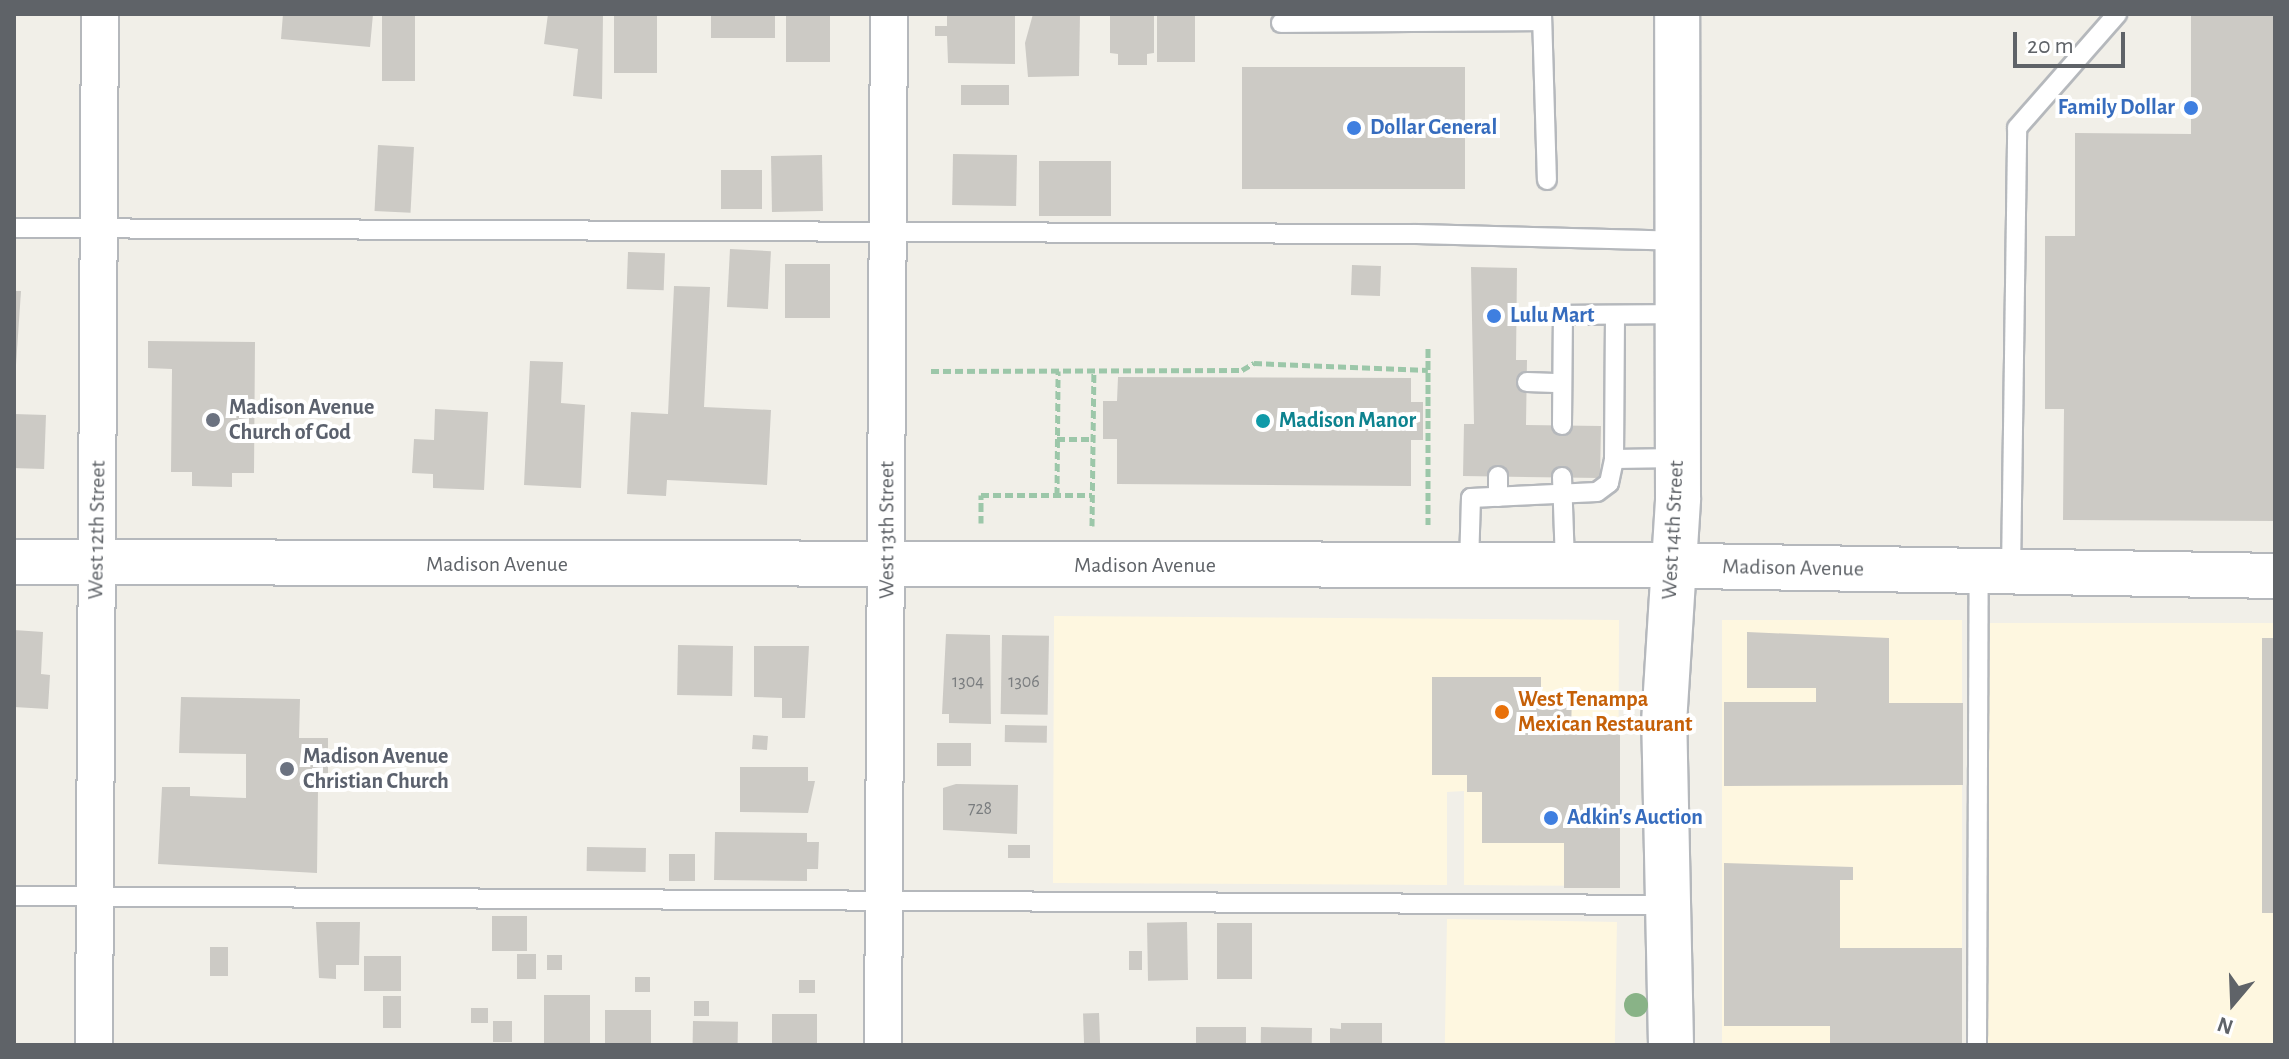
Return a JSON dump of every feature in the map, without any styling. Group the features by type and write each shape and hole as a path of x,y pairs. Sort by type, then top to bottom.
{"street":[{"name":"West 12th Street","path":"94,1045 100,14"},
{"name":"West 13th Street","path":"883,1045 889,14"},
{"name":"West 14th Street","path":"1671,1045 1672,905 1664,723 1678,458 1677,14"},
{"name":"Madison Avenue","path":"14,562 886,567 1565,565 2275,576"}],"lane":[{"path":"1977,1045 1995,571 2017,128 2117,14"},
{"path":"1281,23 1542,18 1547,180"},
{"path":"14,228 887,235 1416,234 1678,241"},
{"path":"1562,425 1563,315 1678,314"},
{"path":"1469,565 1471,498 1498,497 1562,486 1597,492 1609,483 1614,459 1615,316"},
{"path":"1527,382 1562,383"},
{"path":"1614,459 1678,458"},
{"path":"1498,476 1498,497"},
{"path":"1562,486 1565,565"},
{"path":"14,896 885,905 1442,900 1672,905"}],"path":[{"path":"1428,347 1428,526"},
{"path":"931,371 1242,370 1254,363 1428,370"},
{"path":"1057,495 1058,371"},
{"path":"1092,526 1094,371"},
{"path":"1057,439 1093,439"},
{"path":"981,523 981,495 1092,495"}],"shaded area":[{"path":"1054,616 1619,620 1618,886 1464,885 1464,791 1447,792 1447,885 1053,883"},
{"path":"1722,620 1962,620 1962,1045 1722,1045"},
{"path":"1988,623 2275,623 2275,1045 1988,1045"},
{"path":"1447,919 1617,922 1615,1045 1445,1045"}],"building":[{"path":"283,14 373,14 370,47 281,39"},
{"path":"382,14 415,14 415,81 382,81"},
{"path":"548,14 603,14 602,99 573,96 578,49 544,44"},
{"path":"614,14 657,14 657,73 614,73"},
{"path":"711,14 775,14 775,38 711,38"},
{"path":"786,14 830,14 830,62 786,62"},
{"path":"947,14 1015,14 1015,64 948,63 947,36 935,36 935,26 947,26"},
{"path":"1033,14 1080,14 1079,76 1028,77 1025,43"},
{"path":"1110,14 1154,14 1154,53 1147,54 1147,65 1118,65 1118,54 1110,53"},
{"path":"1157,14 1195,14 1195,62 1157,62"},
{"path":"2191,14 2275,14 2275,521 2063,520 2064,409 2045,409 2045,236 2075,236 2075,133 2191,134"},
{"name":"Dollar General","path":"1242,67 1465,67 1465,189 1242,189"},
{"path":"961,85 1009,85 1009,105 961,105"},
{"path":"378,145 414,147 410,213 375,211"},
{"path":"953,154 1017,155 1016,206 952,205"},
{"path":"822,155 823,211 772,212 771,156"},
{"path":"1039,161 1111,161 1111,216 1039,216"},
{"path":"721,170 762,170 762,209 721,209"},
{"path":"730,249 771,251 768,309 727,307"},
{"path":"628,252 665,253 664,290 627,289"},
{"path":"785,264 830,264 830,318 785,318"},
{"path":"1352,265 1381,266 1380,296 1351,295"},
{"path":"1471,267 1517,268 1516,360 1527,360 1526,425 1601,426 1600,478 1463,476 1464,424 1474,424"},
{"path":"674,286 710,287 704,407 771,410 767,485 667,480 666,496 627,494 631,412 668,414"},
{"path":"14,291 21,291 16,365 14,365"},
{"name":"Madison Avenue Church of God","path":"148,341 255,342 254,473 232,473 232,487 192,486 192,472 171,472 172,369 148,368"},
{"path":"530,361 563,362 561,403 585,405 581,488 524,485"},
{"name":"Madison Manor","path":"1118,377 1411,378 1411,402 1423,402 1423,440 1411,440 1411,486 1117,484 1117,439 1103,439 1103,401 1117,401"},
{"path":"435,409 488,412 484,490 433,488 433,474 412,473 414,439 434,440"},
{"path":"14,414 46,415 44,469 14,468"},
{"path":"14,630 43,632 41,674 50,675 48,709 14,707"},
{"path":"1747,632 1889,638 1889,703 1963,703 1963,785 1724,786 1724,702 1816,702 1816,688 1747,688"},
{"path":"946,634 990,635 991,724 949,723 949,714 942,714"},
{"path":"1002,635 1049,636 1048,715 1001,714"},
{"path":"2262,638 2275,638 2275,913 2262,913"},
{"path":"678,645 733,646 732,696 677,695"},
{"path":"754,646 809,646 805,718 782,718 782,698 754,697"},
{"path":"1432,677 1541,677 1541,699 1572,699 1571,727 1620,727 1620,888 1564,888 1564,843 1482,843 1482,792 1467,792 1467,775 1432,775"},
{"name":"Madison Avenue Christian Church","path":"181,697 300,699 299,738 328,738 328,786 299,785 318,790 317,873 158,864 162,787 190,787 190,796 246,798 246,754 179,753"},
{"path":"1005,725 1047,726 1047,743 1005,742"},
{"path":"753,735 768,736 767,750 752,749"},
{"path":"937,743 971,743 971,766 937,766"},
{"path":"740,767 808,767 808,781 815,781 808,813 740,812"},
{"path":"956,784 1018,785 1017,834 943,830 943,788"},
{"path":"715,832 807,833 807,842 819,842 818,869 807,869 807,881 714,880"},
{"path":"1008,845 1030,845 1030,858 1008,858"},
{"path":"587,847 646,848 646,872 587,871"},
{"path":"669,854 695,854 695,881 669,881"},
{"path":"1724,863 1853,867 1853,880 1840,880 1840,948 1962,948 1962,1045 1830,1045 1830,1026 1724,1026"},
{"path":"492,916 527,916 527,951 492,951"},
{"path":"316,922 360,922 359,965 336,965 336,979 319,978"},
{"path":"1187,922 1188,980 1148,981 1147,923"},
{"path":"1217,923 1252,923 1252,979 1217,979"},
{"path":"210,947 228,947 228,976 210,976"},
{"path":"1129,951 1142,951 1142,970 1129,970"},
{"path":"517,954 536,954 536,979 517,979"},
{"path":"547,955 562,955 562,970 547,970"},
{"path":"364,956 401,956 401,991 364,991"},
{"path":"635,977 650,977 650,992 635,992"},
{"path":"799,980 815,980 815,993 799,993"},
{"path":"544,995 590,995 590,1045 544,1045"},
{"path":"383,996 401,996 401,1028 383,1028"},
{"path":"694,1001 709,1001 709,1016 694,1016"},
{"path":"471,1008 488,1008 488,1023 471,1023"},
{"path":"605,1010 651,1010 651,1045 605,1045"},
{"path":"1099,1013 1100,1043 1084,1044 1083,1014"},
{"path":"772,1014 817,1014 817,1045 772,1045"},
{"path":"493,1021 512,1021 512,1042 493,1042"},
{"path":"693,1021 738,1022 738,1045 693,1045"},
{"path":"1341,1023 1382,1023 1382,1045 1330,1045 1330,1028 1341,1029"},
{"path":"1196,1027 1246,1027 1246,1045 1196,1045"},
{"path":"1261,1027 1312,1028 1312,1045 1261,1045"}],"place":[{"name":"Family Dollar","path":"2191,108"},
{"name":"Dollar General","path":"1354,128"},
{"name":"Lulu Mart","path":"1494,316"},
{"name":"Madison Avenue Church of God","path":"213,420"},
{"name":"Madison Manor","path":"1263,421"},
{"name":"West Tenampa Mexican Restaurant","path":"1502,712"},
{"name":"Madison Avenue Christian Church","path":"287,769"},
{"name":"Adkin's Auction","path":"1551,818"}]}
